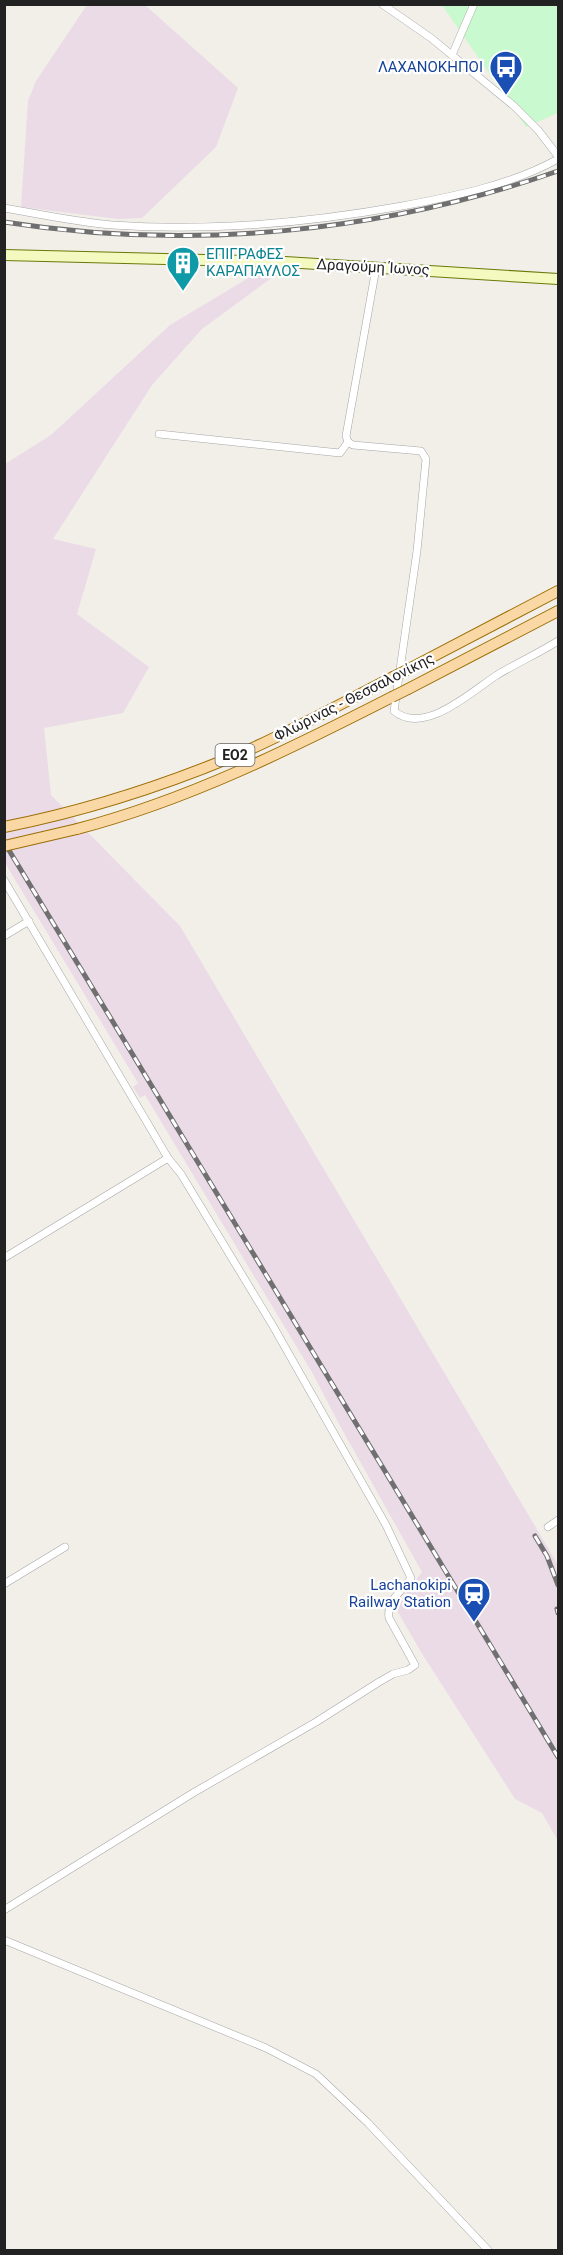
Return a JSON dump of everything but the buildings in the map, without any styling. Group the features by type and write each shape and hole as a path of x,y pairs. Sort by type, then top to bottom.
{"main road":[{"name":"Δραγούμη Ίωνος","path":"4,255 285,262 558,279"},
{"name":"Φλώρινας - Θεσσαλονίκης","path":"4,827 69,813 137,793 240,753 295,728 558,591"},
{"name":"Φλώρινας - Θεσσαλονίκης","path":"4,846 77,829 143,810 210,785 303,743 558,610"}],"street":[{"path":"4,208 67,219 134,226 193,227 302,221 430,201 516,177 543,167 558,158 538,130 514,106 452,55 382,4"},
{"path":"452,55 474,4"},
{"path":"376,268 346,436 348,442 353,445 421,452 426,459 417,551 394,711 401,717 411,720 448,709 497,675 558,640"},
{"path":"159,434 336,454 344,450 348,442"},
{"path":"4,880 168,1158 181,1174 273,1326 396,1546 411,1578 391,1602 388,1611 389,1618 416,1665 379,1682 4,1910"},
{"path":"4,936 29,921"},
{"path":"4,1258 168,1158"},
{"path":"548,1527 558,1520"},
{"path":"4,1584 65,1547"},
{"path":"4,1940 266,2048 316,2074 368,2123 488,2250"}],"shaded area":[{"path":"87,5 145,5 238,88 216,147 142,218 118,219 21,207 28,101 36,81"},
{"path":"265,268 285,268 202,329 152,385 53,539 96,549 77,614 149,667 123,713 44,728 51,795 180,926 558,1565 558,1841 542,1813 515,1799 421,1652 395,1607 422,1572 313,1374 145,1095 140,1098 133,1087 138,1083 5,863 5,464 51,435 170,325"}],"green space":[{"path":"442,5 558,5 558,113 526,127"}],"railway":[{"path":"4,222 74,231 144,235 214,235 284,231 354,222 423,209 491,192 558,171"},
{"path":"4,842 558,1757"},
{"path":"535,1536 547,1556 558,1585"},
{"path":"557,1609 558,1613"}],"place":[{"name":"ΛΑΧΑΝΟΚΗΠΟΙ","path":"506,96"},
{"name":"ΕΠΙΓΡΑΦΕΣ ΚΑΡΑΠΑΥΛΟΣ","path":"183,292"},
{"name":"Lachanokipi Railway Station","path":"474,1623"}]}
